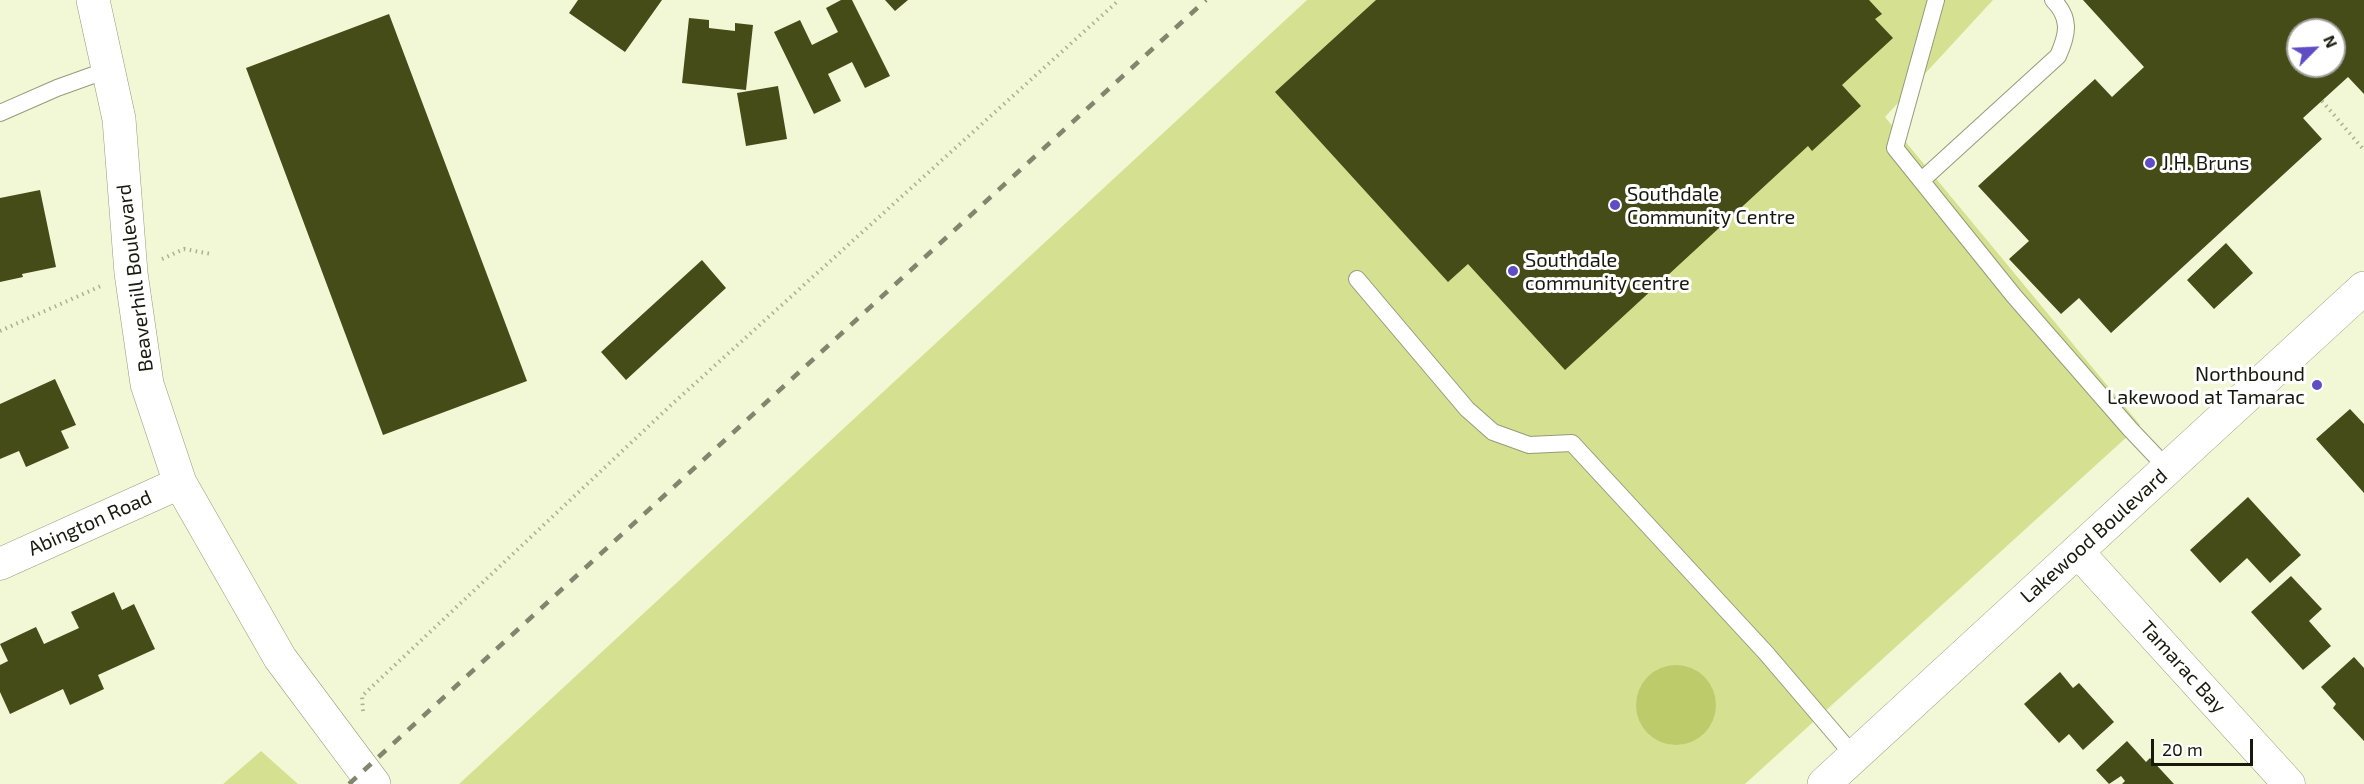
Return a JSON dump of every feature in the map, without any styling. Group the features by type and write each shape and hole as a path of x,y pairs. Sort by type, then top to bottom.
{"street":[{"name":"Beaverhill Boulevard","path":"93,0 110,69 119,119 131,273 147,384 180,483 280,658 374,784"},
{"name":"Lakewood Boulevard","path":"1824,784 2364,288"},
{"name":"Abington Road","path":"0,564 180,483"},
{"name":"Tamarac Bay","path":"2077,551 2289,784"}],"lane":[{"path":"1936,0 1895,148 2014,296 2168,469"},
{"path":"1922,180 2058,56 2067,36 2063,10 2053,0"},
{"path":"0,113 57,88 110,69"},
{"path":"1357,279 1467,409 1493,432 1529,445 1572,443 1766,653 1854,756"}],"path":[{"path":"354,756 365,743 362,696 669,407 1119,0"},
{"path":"2322,101 2364,150"},
{"path":"0,331 184,249 211,254"}],"shaded area":[{"name":"Southdale community centre","path":"1307,0 1993,0 1885,117 2140,425 1745,784 459,784"},
{"path":"1676,665 1691,668 1704,677 1713,690 1716,705 1713,720 1704,733 1691,742 1676,745 1661,742 1648,733 1639,720 1636,705 1639,690 1648,677 1661,668"},
{"path":"261,751 298,784 223,784"}],"building":[{"path":"578,0 662,0 625,52 569,13"},
{"path":"841,0 852,0 890,76 865,88 852,62 828,74 841,101 814,114 774,32 800,20 812,45 838,32 826,8"},
{"path":"885,0 908,0 895,11"},
{"path":"1376,0 1869,0 1882,14 1875,19 1893,38 1842,85 1861,106 1812,151 1808,146 1565,370 1468,264 1448,282 1275,92"},
{"name":"J.H. Bruns","path":"2083,0 2364,0 2364,94 2348,77 2303,118 2322,139 2111,333 2079,298 2061,314 2009,259 2029,241 1978,186 2095,79 2112,97 2144,67"},
{"path":"389,14 527,381 383,435 246,68"},
{"path":"689,18 709,20 709,28 735,31 735,23 753,25 746,90 682,83"},
{"path":"778,86 787,139 746,146 737,93"},
{"path":"40,190 56,267 22,274 23,277 0,282 0,198"},
{"path":"2226,243 2253,273 2214,309 2187,280"},
{"path":"702,260 726,288 626,380 601,352"},
{"path":"55,379 76,425 61,431 69,448 26,467 19,451 0,459 0,404"},
{"path":"2350,409 2364,424 2364,493 2316,439"},
{"path":"2248,497 2301,555 2270,583 2247,558 2220,583 2190,550"},
{"path":"2291,576 2322,609 2309,621 2331,646 2303,670 2251,612"},
{"path":"114,592 122,610 134,604 155,649 98,675 104,689 70,705 63,689 10,714 0,692 0,665 8,661 0,644 36,627 44,644 79,628 71,612"},
{"path":"2354,657 2364,668 2364,741 2333,708 2336,704 2321,687"},
{"path":"2060,672 2073,688 2079,683 2114,722 2083,750 2069,734 2059,743 2024,704"},
{"path":"2127,741 2146,762 2150,758 2174,784 2122,784 2125,781 2121,776 2109,784 2096,770"}],"railway":[{"path":"349,784 1206,0"}],"place":[{"name":"J.H. Bruns","path":"2150,163"},
{"name":"Southdale Community Centre","path":"1615,205"},
{"name":"Southdale community centre","path":"1513,271"},
{"name":"Northbound Lakewood at Tamarac","path":"2317,385"}]}
